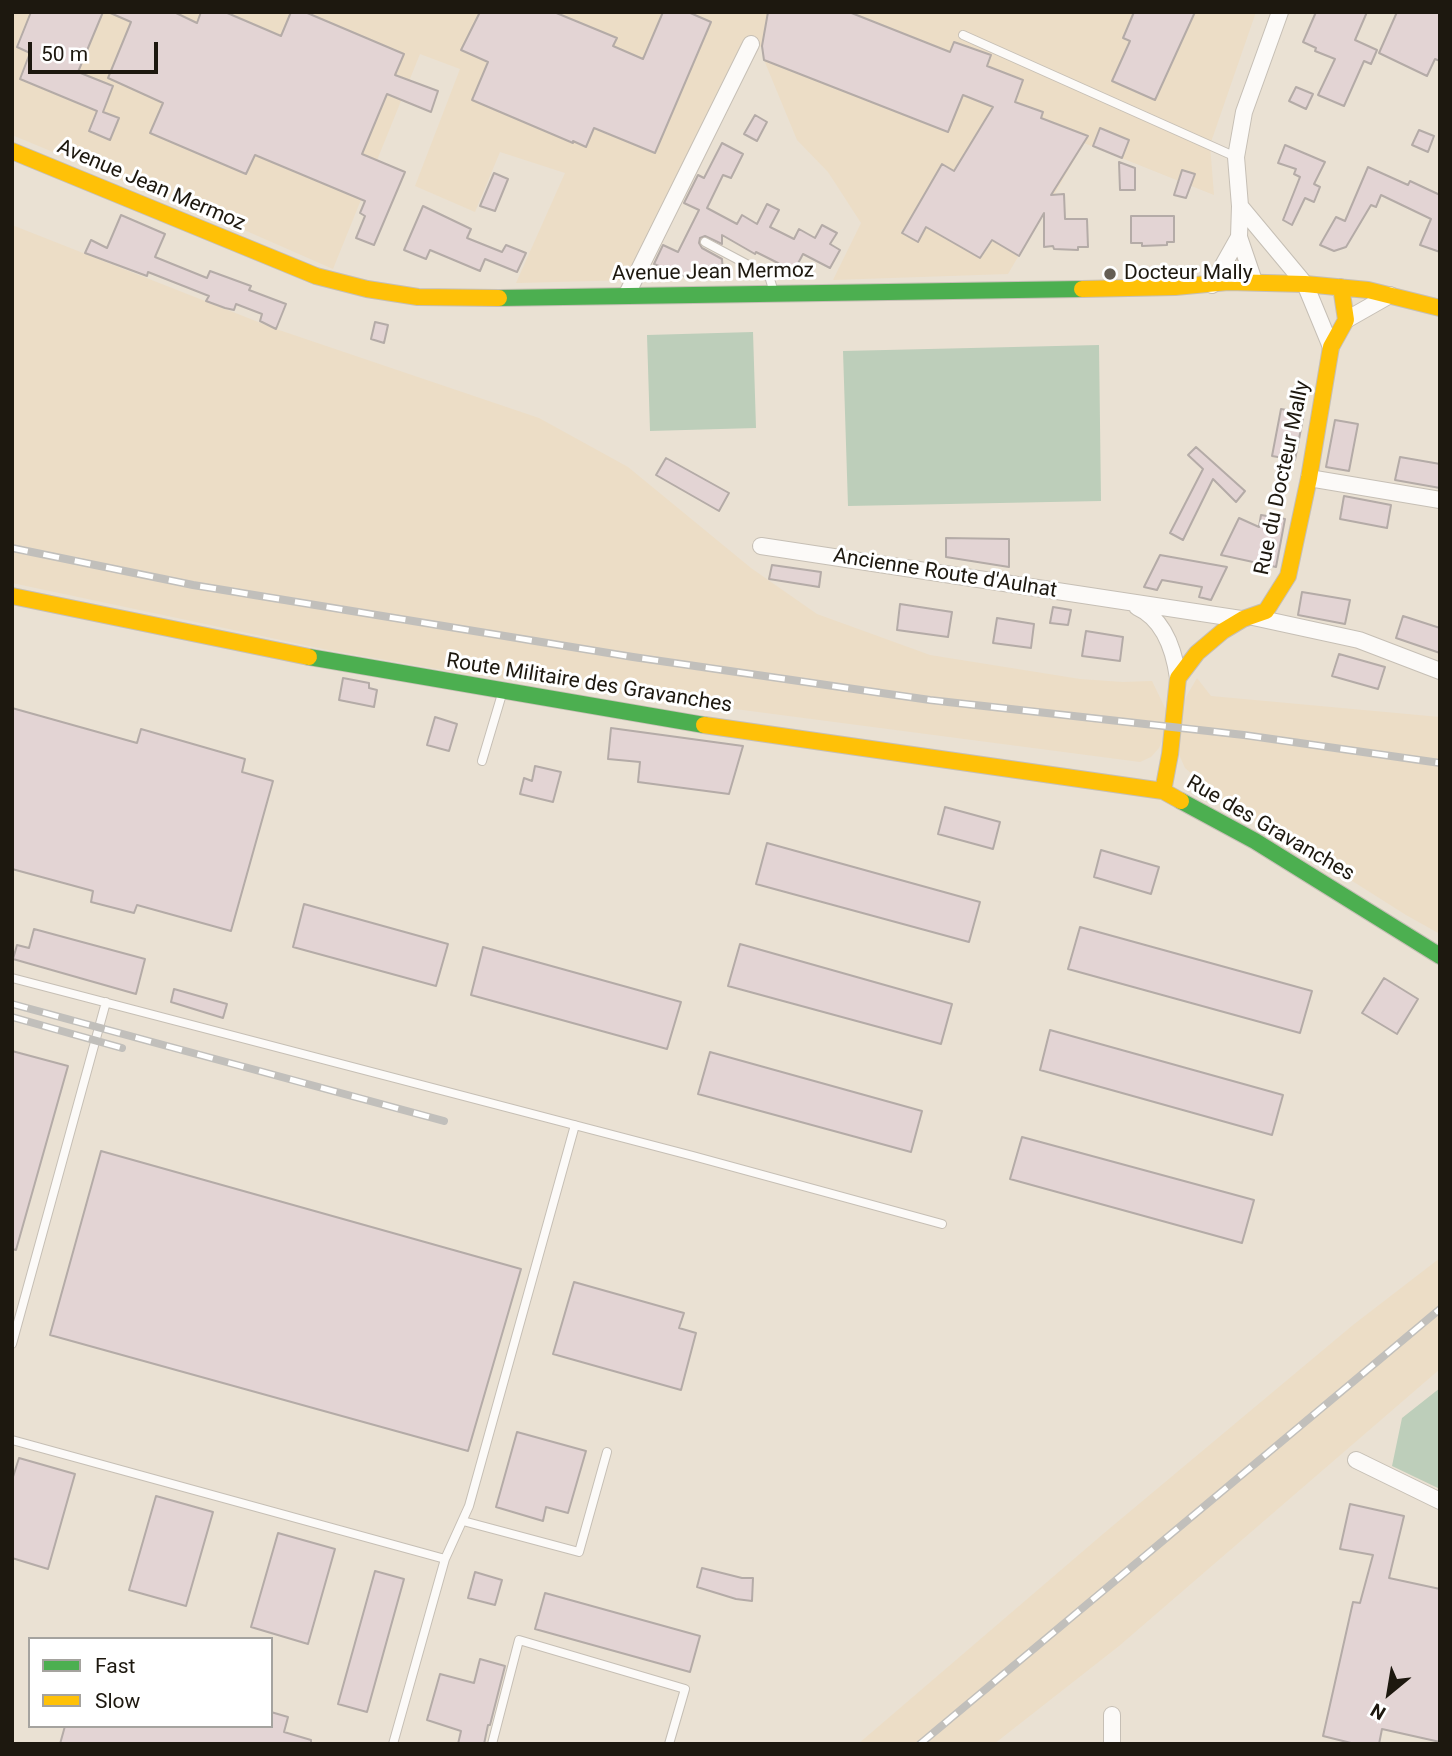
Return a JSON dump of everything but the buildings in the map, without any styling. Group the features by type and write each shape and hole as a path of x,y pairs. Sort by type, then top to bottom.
{"street":[{"path":"1254,281 1239,237 1240,206 1236,156 1244,112 1280,12"},
{"path":"626,296 751,44"},
{"name":"Avenue Jean Mermoz","path":"12,151 299,271 393,296 436,299 1175,287 1254,281 1341,286 1440,308"},
{"path":"1240,206 1305,284 1331,347"},
{"path":"1212,285 1239,237"},
{"path":"1341,286 1346,320 1390,295"},
{"name":"Rue du Docteur Mally","path":"1177,685 1190,659 1247,618 1266,611 1288,576 1309,478 1331,347 1346,320"},
{"path":"1309,478 1440,500"},
{"name":"Ancienne Route d'Aulnat","path":"761,546 1128,603 1247,618 1359,640 1440,671"},
{"name":"Route Militaire des Gravanches","path":"12,596 144,626 502,694 1163,791"},
{"name":"Ancienne Route d'Aulnat","path":"1128,603 1146,611 1158,622 1172,652 1177,685"},
{"name":"Rue des Gravanches","path":"1177,685 1169,763 1163,791 1255,841 1440,956"},
{"path":"1356,1460 1440,1501"},
{"path":"1112,1715 1112,1744"}],"lane":[{"path":"963,35 1236,156"},
{"path":"705,242 769,276 774,292"},
{"path":"482,761 502,694"},
{"path":"12,978 942,1224"},
{"path":"12,1344 106,1002"},
{"path":"393,1744 445,1559 463,1521 575,1125"},
{"path":"12,1440 445,1559"},
{"path":"463,1521 579,1552 607,1452"},
{"path":"492,1744 519,1640 685,1689 669,1744"}],"shaded area":[{"path":"15,12 1256,12 1210,145 1214,195 1084,143 1008,274 833,280 861,223 828,172 797,140 764,60 762,47 751,44 634,280 516,283 565,173 500,152 475,212 415,186 460,69 420,54 333,269 144,186 128,183 12,135 12,20"},
{"path":"12,225 276,329 539,418 628,467 751,568 817,614 930,655 1080,679 1152,681 1167,712 1165,734 1159,748 1151,757 1140,762 460,673 328,650 12,583"},
{"path":"1197,678 1211,696 1440,717 1440,934 1218,796 1185,768 1177,750 1183,702"},
{"path":"1440,1258 1440,1369 1119,1646 994,1744 858,1744 1353,1325"}],"green space":[{"path":"753,332 756,428 650,431 647,335"},
{"path":"1099,345 1101,501 848,506 843,351"},
{"path":"1440,1388 1440,1489 1392,1466 1402,1418"}],"railway":[{"path":"12,548 193,585 633,657 930,700 1244,735 1440,763"},
{"path":"12,1004 444,1121"},
{"path":"12,1017 122,1048"},
{"path":"920,1744 1440,1309"}],"traffic: fast":[{"path":"499,298 1082,289"},
{"path":"309,657 704,725"},
{"path":"1181,801 1255,841 1440,956"}],"traffic: slow":[{"path":"12,151 316,276 367,289 418,297 499,298"},
{"path":"1082,289 1175,287 1228,282 1305,284 1368,290 1440,308"},
{"path":"1181,801 1163,791 1178,678 1197,653 1223,631 1243,619 1266,611 1288,576 1309,478 1331,347 1346,320 1341,287"},
{"path":"12,596 309,657"},
{"path":"704,725 1163,791"}],"place":[{"name":"Docteur Mally","path":"1110,274"}]}
